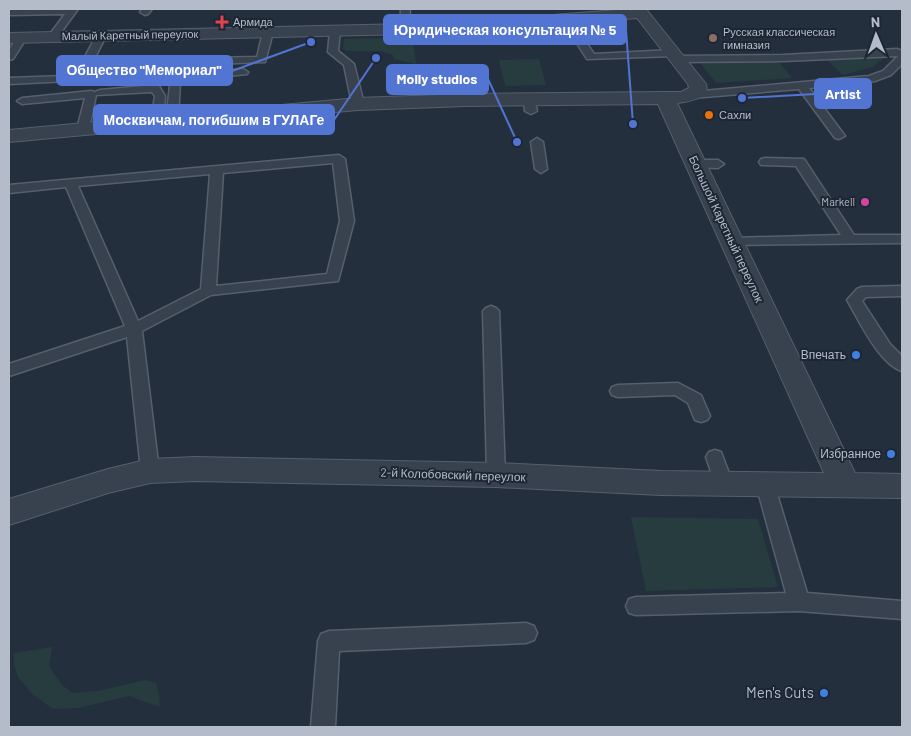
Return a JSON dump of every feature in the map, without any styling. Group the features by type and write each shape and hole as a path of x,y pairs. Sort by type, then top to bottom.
{"street":[{"name":"Малый Каретный переулок","path":"15,38 101,36 135,32 473,28 567,20 640,11"},
{"path":"9,136 358,104 530,106 684,97 698,91 699,88 676,56 640,11"},
{"name":"Большой Каретный переулок","path":"665,98 707,164 732,242 845,484"},
{"name":"2-й Колобовский переулок","path":"9,512 108,481 150,471 195,469 496,475 661,483 719,470 765,484 902,486"}],"lane":[{"path":"405,9 406,29"},
{"path":"9,12 72,10"},
{"path":"53,37 72,10"},
{"path":"567,20 591,57 791,58 896,52 902,54"},
{"path":"212,61 261,60 279,30"},
{"path":"335,31 332,52 349,64 358,104"},
{"path":"101,36 82,72 172,70"},
{"path":"9,57 15,38"},
{"path":"692,95 881,77 888,74 902,58"},
{"path":"165,121 175,78 243,72"},
{"path":"9,81 65,79"},
{"path":"802,85 839,136"},
{"path":"100,93 155,88 160,96 165,121"},
{"path":"22,101 91,94 82,129"},
{"path":"537,142 542,169"},
{"path":"9,189 339,159 347,221 333,278 208,291 134,329 9,370"},
{"path":"765,162 800,162 850,239"},
{"path":"208,291 216,170"},
{"path":"70,183 134,329 150,471"},
{"path":"732,242 902,239"},
{"path":"901,363 884,348 854,300 862,292 902,291"},
{"path":"491,311 496,475"},
{"path":"618,391 678,389 695,399 701,416"},
{"path":"765,484 799,602"},
{"path":"636,606 799,602 902,610"},
{"path":"324,727 329,641 526,632"}],"green space":[{"path":"413,38 416,64 394,59 393,55 382,51 347,51 343,49 344,39"},
{"path":"887,55 873,67 843,75 826,59"},
{"path":"539,59 546,85 505,86 499,60"},
{"path":"699,61 779,62 792,78 716,83"},
{"path":"631,517 758,519 778,587 646,591"},
{"path":"52,647 49,666 62,685 73,693 98,691 145,680 156,683 160,707 129,696 78,708 53,709 32,694 18,677 14,665 14,653"}],"place":[{"name":"Армида","path":"222,22"},
{"name":"Русская классическая гимназия","path":"713,38"},
{"name":"Общество \"Мемориал\"","path":"311,42"},
{"name":"Москвичам, погибшим в ГУЛАГе","path":"376,58"},
{"name":"Artist","path":"742,98"},
{"name":"Сахли","path":"709,115"},
{"name":"Юридическая консультация № 5","path":"633,124"},
{"name":"Molly studios","path":"517,142"},
{"name":"Markell","path":"865,202"},
{"name":"Впечать","path":"856,355"},
{"name":"Избранное","path":"891,454"},
{"name":"Men's Cuts","path":"824,693"}]}
